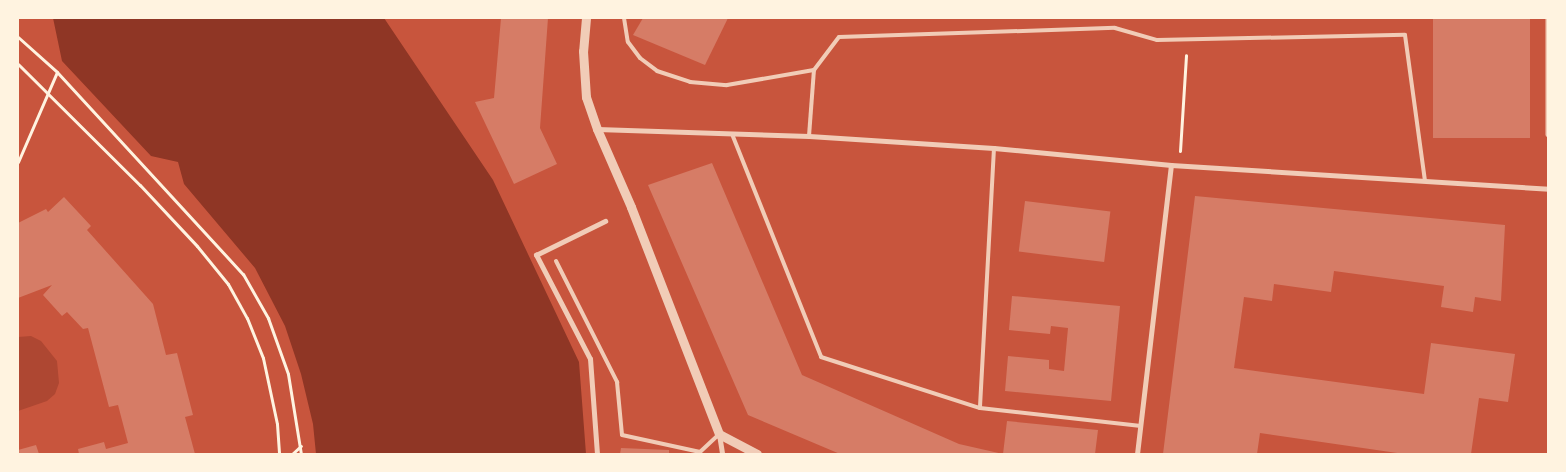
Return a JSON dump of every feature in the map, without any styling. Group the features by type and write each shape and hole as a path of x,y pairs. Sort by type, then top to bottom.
{"street":[{"path":"586,18 583,51 586,97 597,129 631,207 719,434 722,454"},
{"path":"1548,18 1548,134"},
{"path":"597,129 810,136 994,148 1171,165 1548,189"},
{"path":"1137,454 1171,165"},
{"path":"597,454 590,359 536,255 604,221"},
{"path":"719,434 757,454"}],"lane":[{"path":"624,18 628,42 640,58 657,71 690,82 727,85 814,70"},
{"path":"810,136 814,70 839,37 1115,28 1157,40 1405,35 1425,181"},
{"path":"732,134 821,357 980,408 1141,426"},
{"path":"980,408 994,148"},
{"path":"556,261 617,382 622,434 699,453 719,434"}],"path":[{"path":"18,37 57,72 243,274 268,318 288,374 301,454"},
{"path":"1179,165 1187,39"},
{"path":"18,64 49,92 197,246 228,284 247,318 263,358 277,424 279,454"},
{"path":"18,162 57,72"},
{"path":"292,454 301,446"}],"shaded area":[{"path":"53,18 384,18 493,180 579,362 586,454 316,454 313,424 301,374 285,326 255,268 184,184 178,162 151,156 62,61"},
{"path":"31,336 41,341 57,361 59,383 55,394 47,401 18,411 18,337"}],"building":[{"path":"501,18 548,18 540,128 557,164 514,184 475,102 494,98"},
{"path":"643,18 728,18 705,65 633,35"},
{"path":"1433,18 1530,18 1530,138 1433,138"},
{"path":"712,163 802,375 959,444 1003,454 840,454 748,415 648,185"},
{"path":"1195,196 1505,225 1501,301 1475,297 1473,312 1441,307 1444,286 1334,271 1331,292 1274,284 1272,301 1244,297 1234,368 1424,394 1431,343 1515,354 1508,402 1479,398 1471,454 1404,454 1260,433 1257,454 1163,454"},
{"path":"64,197 91,226 87,230 153,304 166,355 177,353 193,415 185,417 195,454 79,454 78,449 104,442 106,449 128,443 118,405 109,407 88,328 83,329 67,312 62,316 43,295 52,285 18,298 18,223 46,209 48,212"},
{"path":"1025,201 1110,211 1104,262 1019,252"},
{"path":"1012,296 1120,306 1111,401 1005,391 1008,356 1049,360 1049,369 1064,371 1068,328 1051,326 1050,334 1009,330"},
{"path":"1007,421 1098,430 1095,454 1003,454"},
{"path":"36,445 39,454 18,454 18,450"},
{"path":"621,448 669,450 669,454 620,454"}]}
